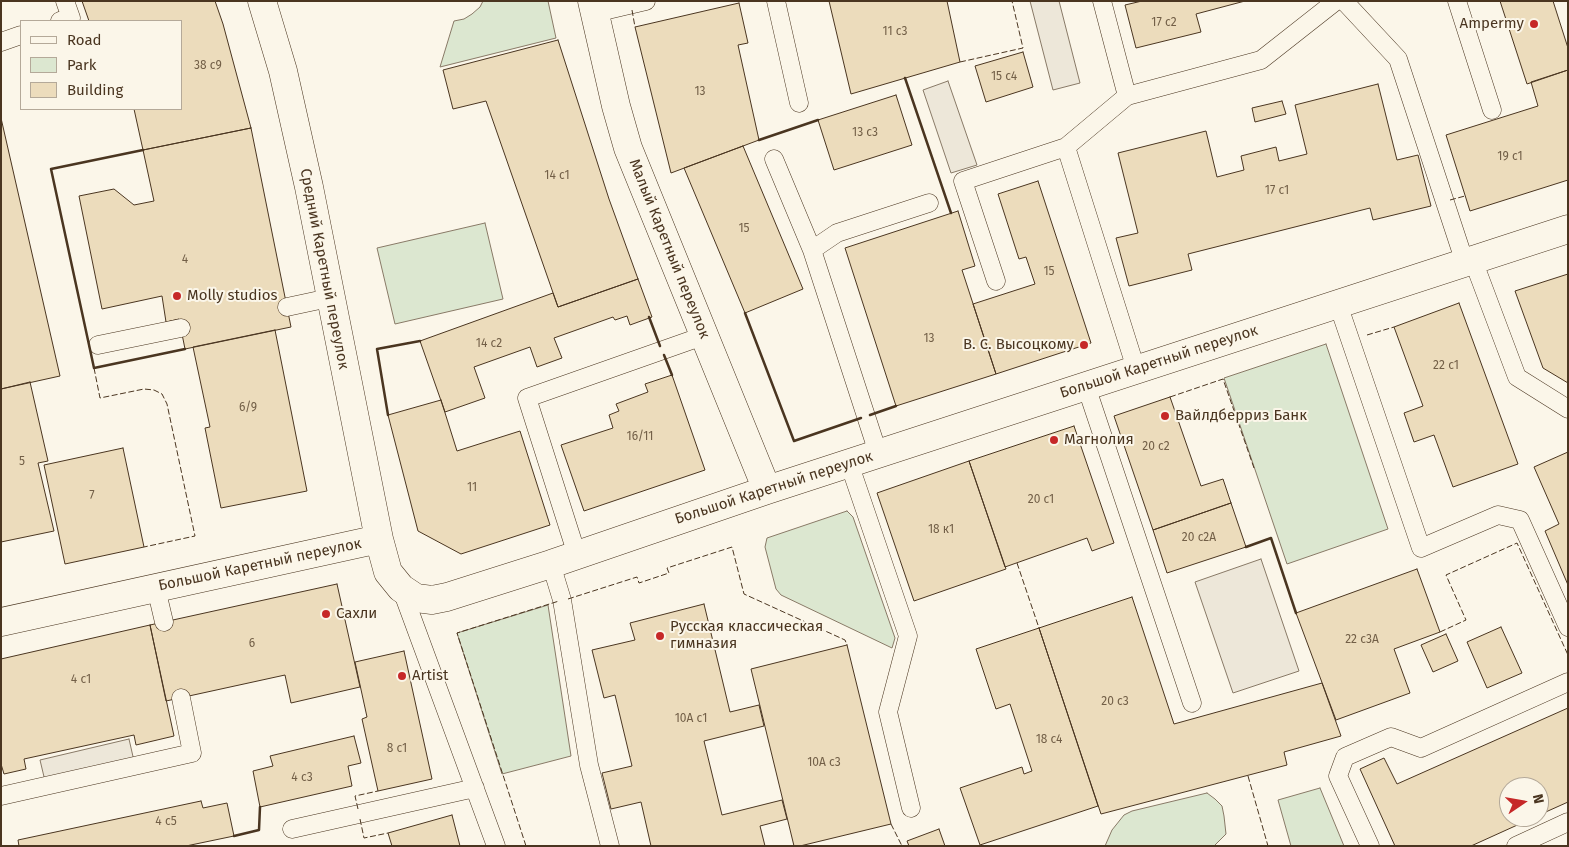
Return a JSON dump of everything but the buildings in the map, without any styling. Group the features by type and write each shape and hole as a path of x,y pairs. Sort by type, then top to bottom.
{"street":[{"name":"Средний Каретный переулок","path":"262,1 285,81 379,539"},
{"name":"Малый Каретный переулок","path":"594,7 616,106 628,148 767,490"},
{"name":"Большой Каретный переулок","path":"1,622 379,539 388,572 401,588 416,598 432,600 447,597 551,564 878,453 1568,229"}],"lane":[{"path":"64,20 71,18 65,1"},
{"path":"594,7 646,1"},
{"path":"776,1 799,103"},
{"path":"1102,1 1127,96"},
{"path":"996,281 963,181 1066,147 1127,96 1261,60 1336,1"},
{"path":"1344,1 1398,59 1469,261 1517,377 1568,408"},
{"path":"1456,1 1492,110"},
{"path":"1,42 20,35"},
{"path":"1066,147 1136,370"},
{"path":"774,158 812,250 878,453"},
{"path":"812,250 837,233 929,203"},
{"path":"287,307 330,298"},
{"path":"1338,304 1422,548 1498,515 1520,520 1568,627"},
{"path":"98,344 181,328"},
{"path":"577,555 527,398 704,336"},
{"path":"1086,386 1192,703"},
{"path":"849,463 908,636 888,712 911,808"},
{"path":"551,564 562,600 589,765 610,846"},
{"path":"156,588 164,622"},
{"path":"401,588 496,846"},
{"path":"1370,846 1338,776 1346,758 1391,737 1421,748 1568,682"},
{"path":"1,796 192,754 181,698"},
{"path":"292,829 475,788"},
{"path":"1516,846 1568,822"}],"green space":[{"path":"483,1 548,1 556,38 440,67 454,21 464,19 472,14 480,7"},
{"path":"485,223 503,299 395,324 377,248"},
{"path":"1326,344 1388,529 1287,564 1224,378"},
{"path":"847,511 853,517 895,638 892,648 781,595 776,589 765,547 767,538"},
{"path":"548,605 571,756 502,774 457,633"},
{"path":"1320,788 1344,846 1291,846 1278,800"},
{"path":"1207,793 1222,806 1224,816 1226,834 1214,846 1105,846 1112,830 1124,815 1132,811"}],"shaded area":[{"path":"1030,1 1059,1 1080,83 1053,90"},
{"path":"948,81 977,165 951,173 923,90"},
{"path":"1261,559 1299,671 1233,693 1195,582"},
{"path":"129,739 134,761 45,781 40,760"}],"fence":[{"path":"960,62 1023,48 1012,1"},
{"path":"632,10 635,27"},
{"path":"1450,200 1465,196"},
{"path":"1367,335 1394,327"},
{"path":"94,368 100,398 144,389 154,390 162,394 167,404 195,536 144,547"},
{"path":"1170,397 1223,379 1254,468"},
{"path":"1440,632 1466,620 1446,575 1517,543 1568,655"},
{"path":"568,599 637,577 639,583 669,573 667,568 732,547 744,594 845,640 847,645"},
{"path":"1017,563 1039,628"},
{"path":"526,846 457,633 559,601"},
{"path":"1248,776 1268,846"},
{"path":"358,809 355,796 378,791"},
{"path":"360,819 364,838 388,833"},
{"path":"891,824 902,846"}],"wall":[{"path":"905,78 951,213"},
{"path":"759,140 818,120"},
{"path":"143,150 51,169 94,368 185,349"},
{"path":"745,313 794,441 861,418"},
{"path":"649,317 660,346"},
{"path":"388,415 377,349 420,341"},
{"path":"664,355 672,375"},
{"path":"870,415 896,406"},
{"path":"1246,547 1271,538 1296,613"},
{"path":"234,836 259,830 260,807"}],"place":[{"name":"Ampermy","path":"1534,24"},
{"name":"Molly studios","path":"177,296"},
{"name":"В. С. Высоцкому","path":"1084,345"},
{"name":"Вайлдберриз Банк","path":"1165,416"},
{"name":"Магнолия","path":"1054,440"},
{"name":"Сахли","path":"326,614"},
{"name":"Русская классическая гимназия","path":"660,636"},
{"name":"Artist","path":"402,676"}]}
